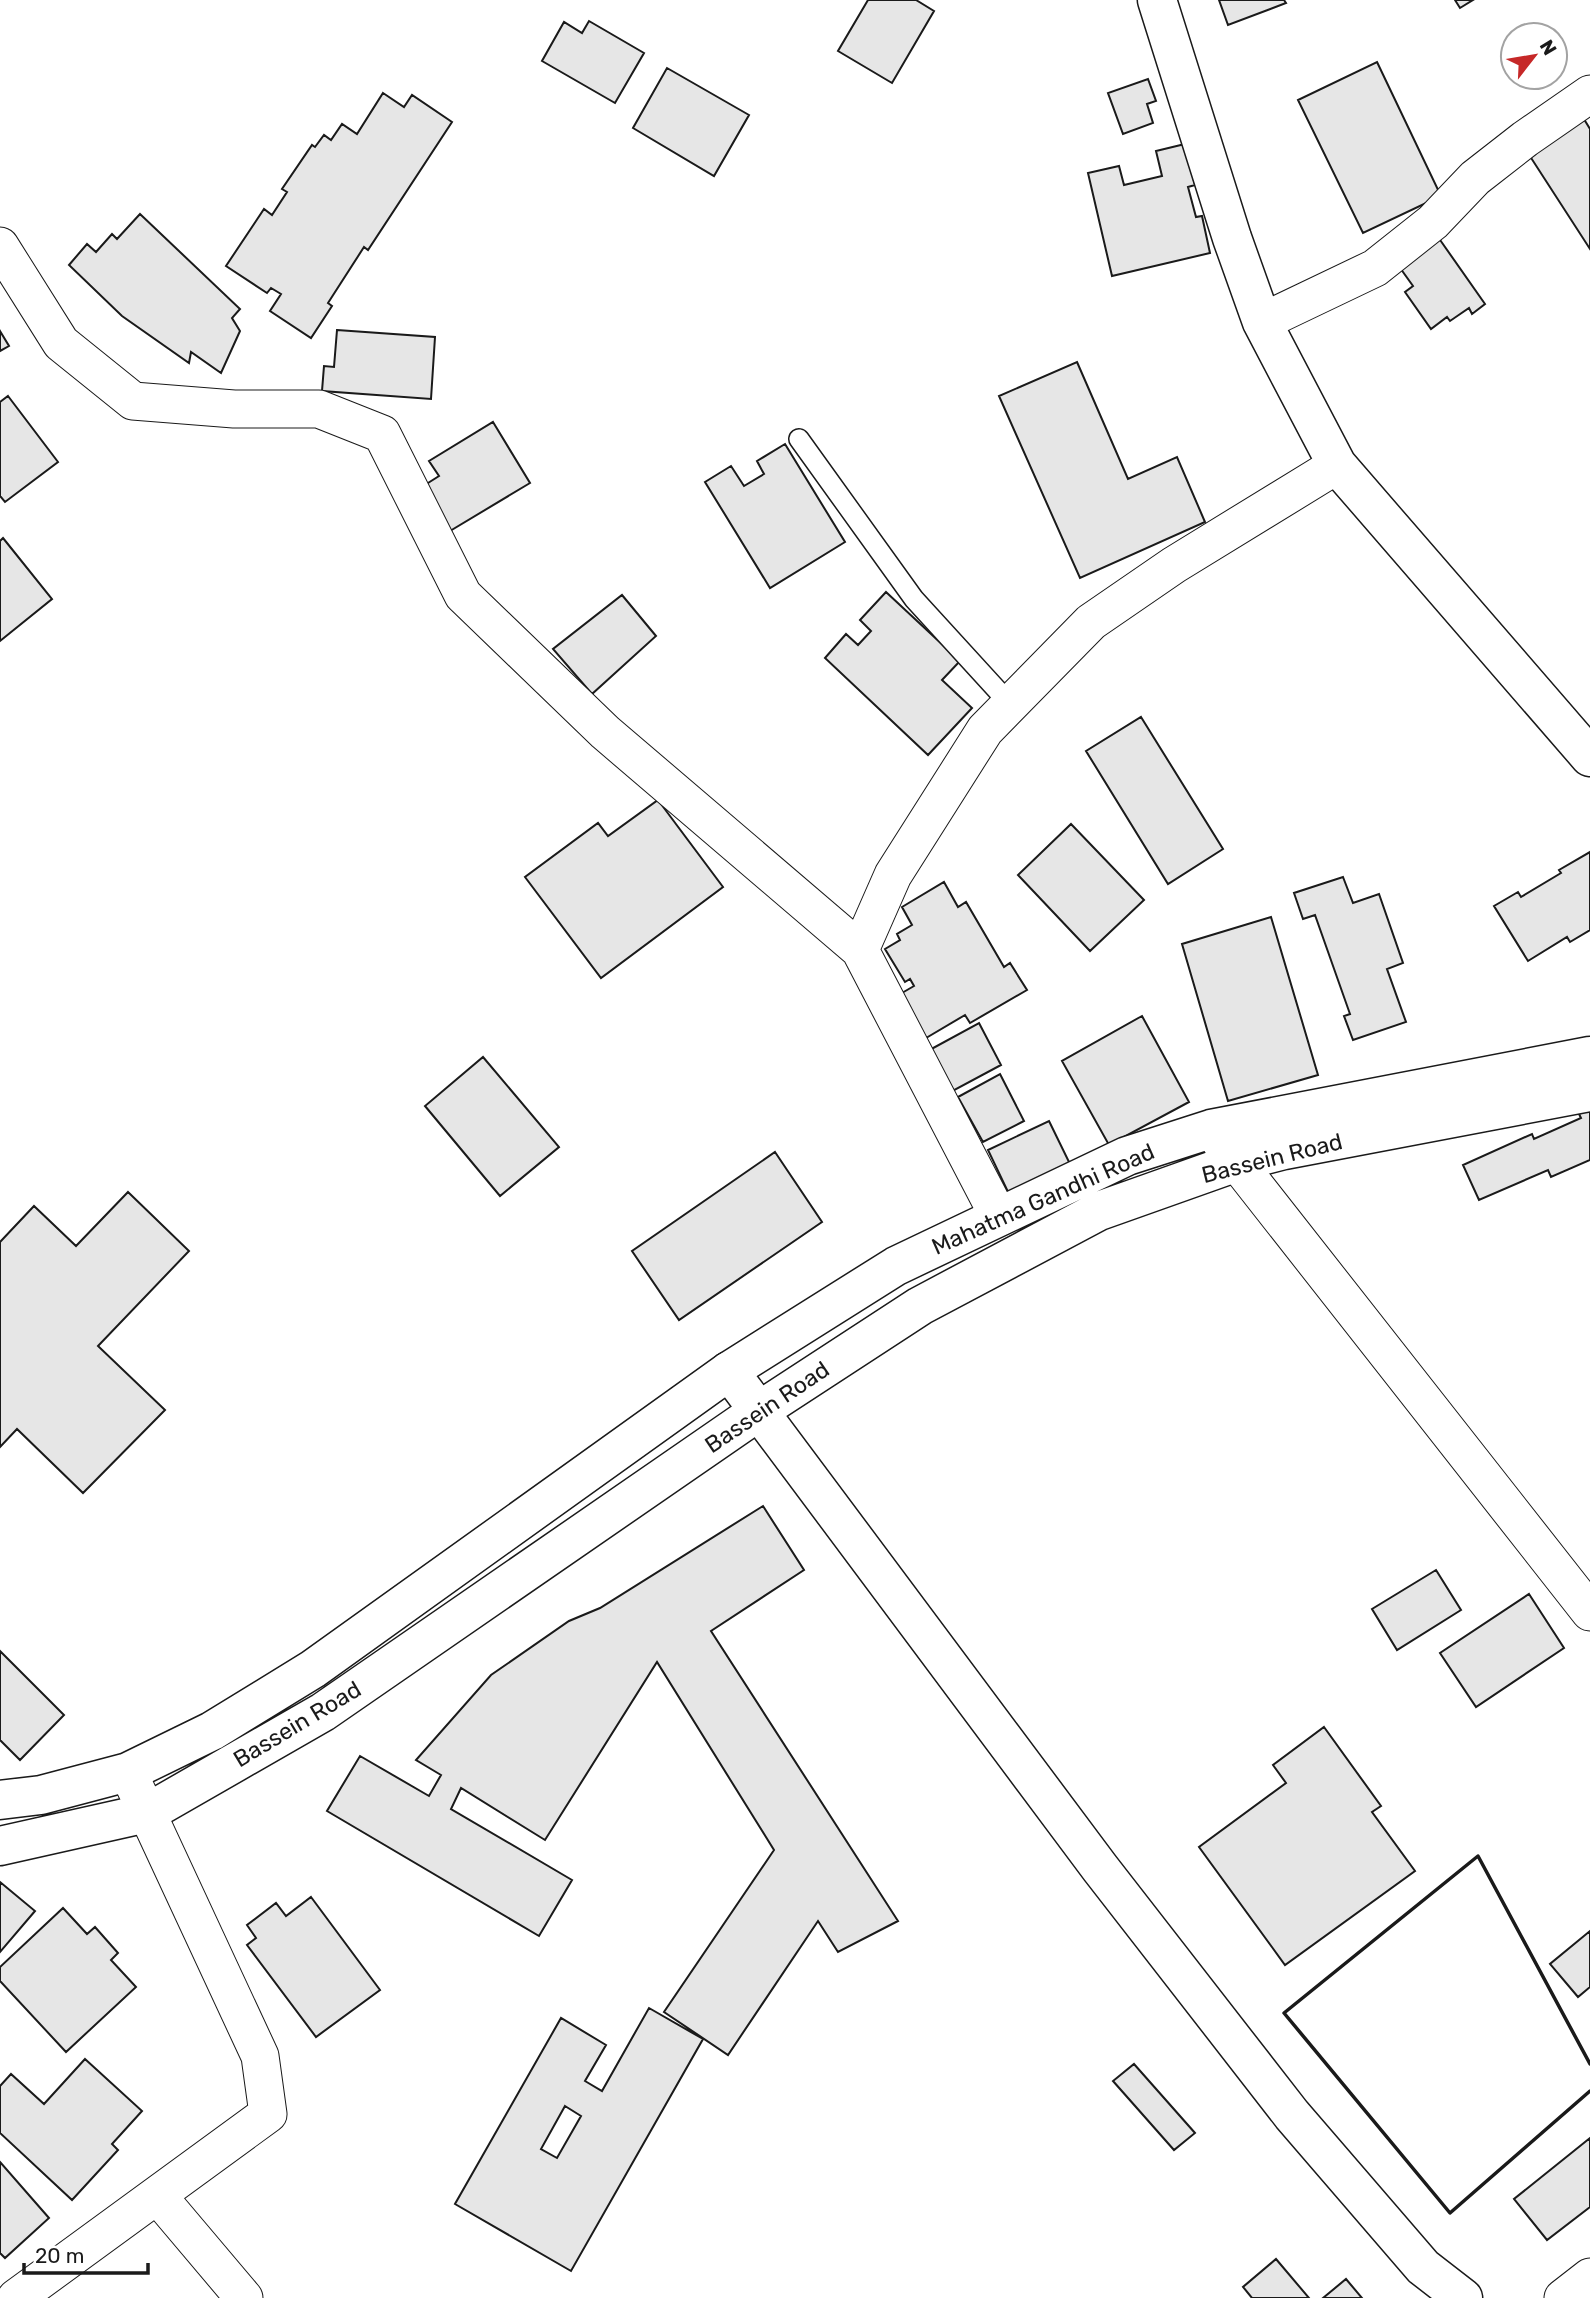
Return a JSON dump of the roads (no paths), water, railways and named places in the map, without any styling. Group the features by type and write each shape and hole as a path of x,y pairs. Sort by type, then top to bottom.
{"main road":[{"path":"1157,0 1262,322 1337,465 1590,757"},
{"name":"Mahatma Gandhi Road","path":"729,1371 896,1266 1127,1156 1211,1129 1590,1056"},
{"name":"Bassein Road","path":"0,1846 147,1813 323,1712 759,1411 920,1306 1099,1211 1237,1162 1283,1150 1590,1092"},
{"path":"729,1371 1100,1868 1292,2115 1423,2267 1463,2298"},
{"name":"Bassein Road","path":"0,1800 41,1795 128,1772 212,1731 313,1669 729,1371"}],"street":[{"path":"1262,322 1376,268 1433,222 1475,178 1590,94"},
{"path":"0,246 61,343 133,401 234,409 319,409 382,434 463,595 605,732 860,950 999,1217"},
{"path":"860,950 893,875 985,730 1010,704 1091,622 1174,565 1337,465"},
{"path":"1211,1129 1590,1612"},
{"path":"16,2298 268,2113 260,2056 128,1772"},
{"path":"157,2194 244,2298"},
{"path":"1563,2298 1590,2277"}],"lane":[{"path":"799,439 914,599 1010,704"}]}
